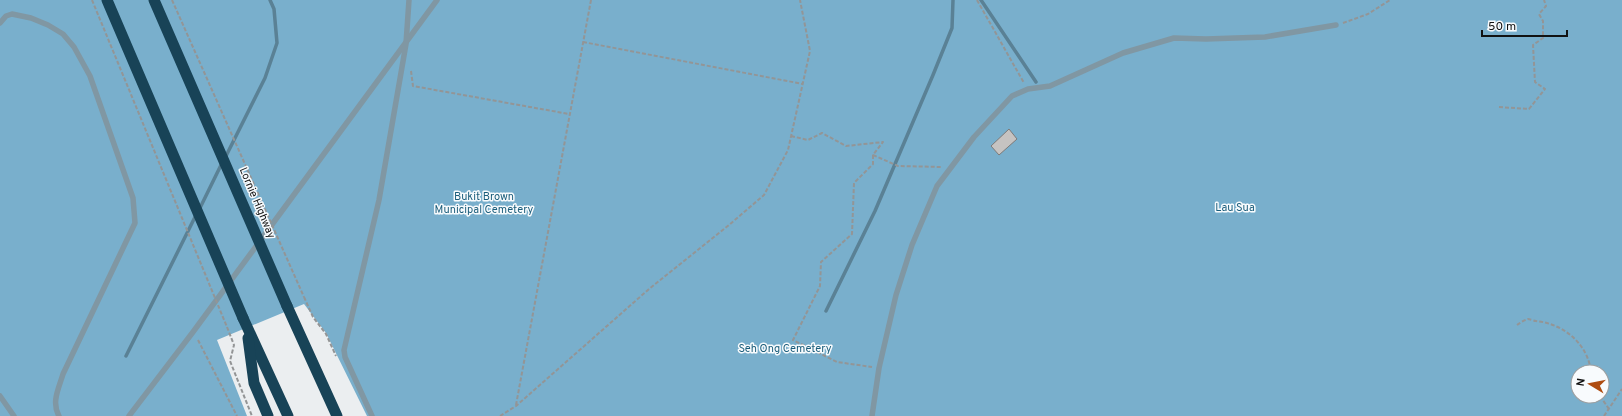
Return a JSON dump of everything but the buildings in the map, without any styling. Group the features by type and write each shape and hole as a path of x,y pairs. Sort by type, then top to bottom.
{"highway":[{"path":"107,0 245,322 288,416"},
{"name":"Lornie Highway","path":"154,0 287,306 337,416"},
{"path":"245,322 254,383 268,416"}],"lane":[{"path":"372,416 345,357 344,350 348,327 379,200 406,44 409,0"},
{"path":"129,416 193,332 437,0"},
{"path":"0,23 6,16 12,14 31,18 48,25 63,34 74,47 90,76 133,198 135,222 63,374 55,398 55,408 59,416"},
{"path":"872,416 879,368 896,295 912,245 937,186 974,137 1012,96 1028,89 1050,86 1123,53 1174,38 1206,39 1265,37 1336,26"},
{"path":"0,396 14,416"}],"path":[{"path":"92,0 227,326 234,345 230,361 252,416"},
{"path":"172,0 312,317 326,334 338,361"},
{"path":"516,406 582,42 591,0"},
{"path":"500,416 516,406 649,289 764,195 788,150 810,51 800,0"},
{"path":"977,0 1028,89"},
{"path":"1336,26 1368,14 1390,0"},
{"path":"1499,107 1529,109 1545,89 1535,82 1533,45 1543,38 1543,21 1539,14 1546,6 1544,0"},
{"path":"582,42 802,84"},
{"path":"410,65 413,86 569,114"},
{"path":"791,136 808,140 822,133 846,146 883,142 873,155 873,164 854,183 852,234 821,262 820,286 793,340 837,362 879,368"},
{"path":"873,155 898,166 950,167"},
{"path":"1516,325 1529,319 1548,322 1559,327 1570,334 1587,352 1589,364"},
{"path":"193,332 237,416"},
{"path":"1604,416 1622,389"},
{"path":"1606,404 1609,409"}],"green space":[{"path":"0,0 1622,0 1622,416 367,416 326,333 304,304 217,340 247,416 0,416"}],"waterway":[{"path":"225,158 265,78 277,43 274,9 270,0"},
{"path":"826,311 875,211 933,75 952,28 953,0"},
{"path":"981,0 1036,82"},
{"path":"199,210 222,163"},
{"path":"126,356 196,215"}],"park label":[{"name":"Bukit Brown Municipal Cemetery","path":"484,203"},
{"name":"Lau Sua","path":"1235,208"},
{"name":"Seh Ong Cemetery","path":"785,349"}]}
